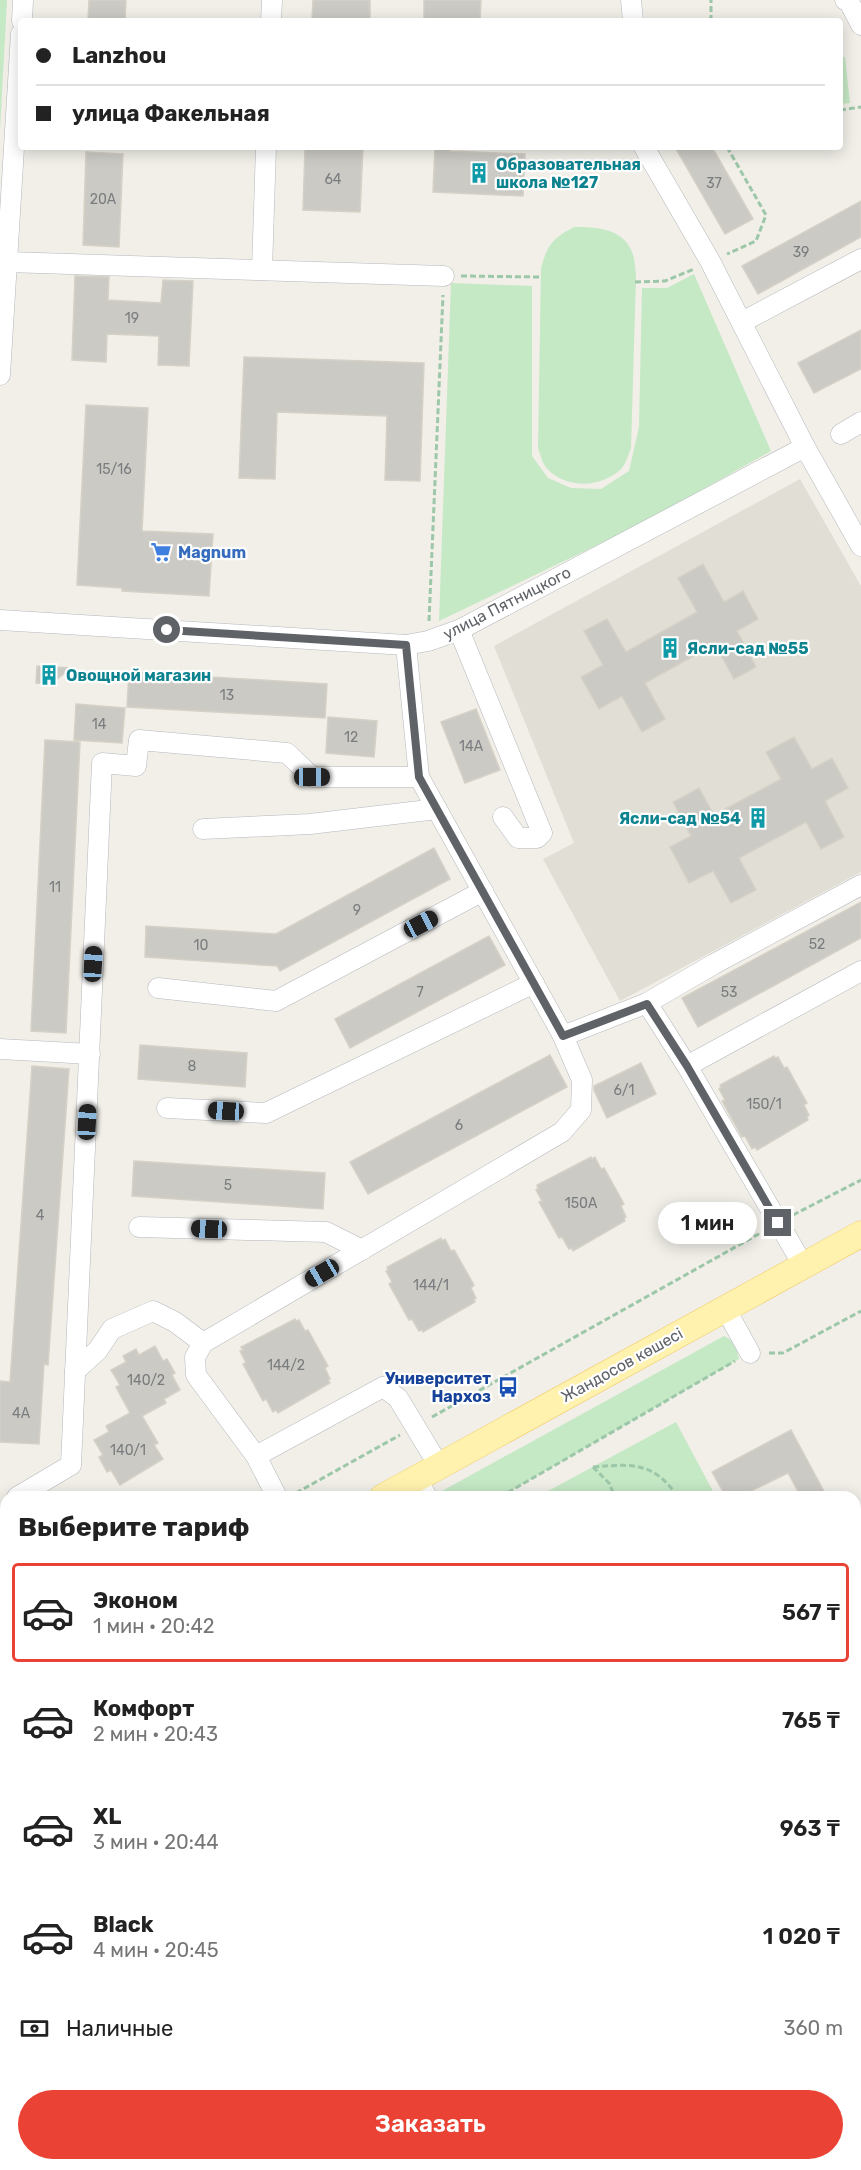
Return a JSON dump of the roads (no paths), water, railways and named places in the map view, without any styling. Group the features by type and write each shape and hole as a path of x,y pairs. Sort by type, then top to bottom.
{"main road":[{"name":"Жандосов көшесі","path":"422,1488 439,1466 861,1234"}],"street":[{"path":"22,18 23,0"},
{"path":"271,18 272,0"},
{"path":"631,0 633,18"},
{"path":"845,0 848,0 861,25"},
{"path":"0,375 18,83"},
{"path":"262,270 266,150"},
{"path":"646,150 710,261 805,447 854,520 861,546"},
{"path":"742,322 861,259"},
{"path":"7,262 444,276"},
{"path":"841,434 861,422"},
{"name":"улица Пятницкого","path":"0,620 406,645 428,641 459,630 805,447"},
{"path":"459,630 542,833 537,838 518,838 503,817"},
{"path":"274,1491 256,1456 196,1375 195,1357 202,1343 562,1132 581,1110 582,1080 563,1036 419,777 406,645"},
{"path":"27,1491 71,1466 102,764 136,766 139,740 287,753 312,777 419,777"},
{"path":"203,830 310,824 437,809"},
{"path":"563,1036 647,1004 714,964 861,885"},
{"path":"158,988 276,1001 483,891"},
{"path":"687,1066 861,971"},
{"path":"167,1108 266,1113 534,983"},
{"path":"647,1004 687,1066 802,1265"},
{"path":"0,1049 90,1053"},
{"path":"139,1227 326,1232 362,1250"},
{"path":"724,1308 750,1353"},
{"path":"75,1371 98,1350 112,1329 153,1311 175,1322 202,1343"},
{"path":"256,1456 383,1387 398,1398 439,1466"}],"place":[{"name":"Образовательная школа №127","path":"479,173"},
{"name":"Magnum","path":"161,552"},
{"name":"Ясли-сад №55","path":"670,648"},
{"name":"Овощной магазин","path":"49,675"},
{"name":"Ясли-сад №54","path":"758,818"},
{"name":"Университет Нархоз","path":"508,1387"}]}
